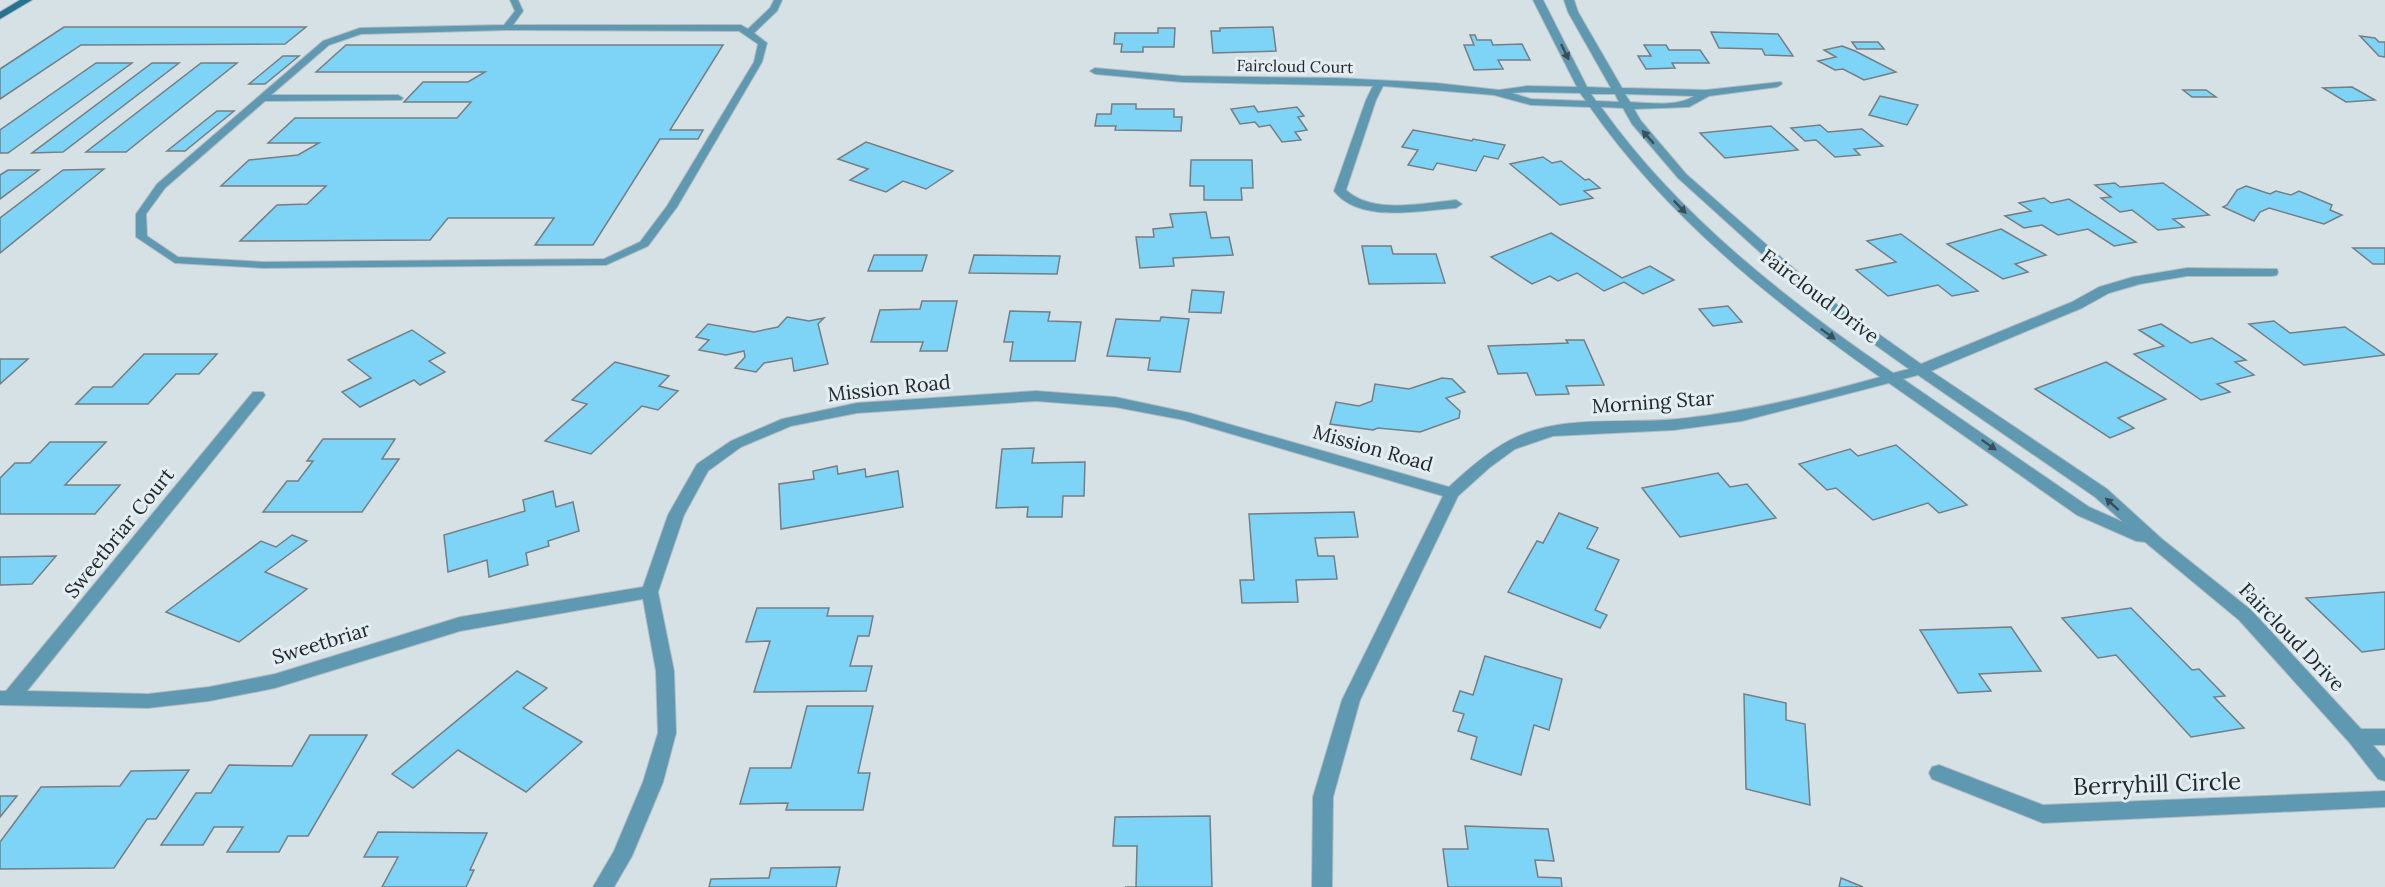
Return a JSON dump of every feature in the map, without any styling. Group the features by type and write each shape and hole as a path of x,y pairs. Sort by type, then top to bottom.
{"street":[{"path":"0,16 27,0"},
{"name":"Faircloud Drive","path":"1538,0 1584,91 1620,142 1714,243 1826,333 2083,511 2156,543"},
{"name":"Faircloud Drive","path":"1569,0 1617,92 1636,123 1682,177 1820,299 2101,493 2156,543 2245,615 2356,737 2385,773"},
{"name":"Faircloud Court","path":"1095,71 1203,80 1380,83 1495,92 1527,89 1706,93 1777,84"},
{"path":"1380,83 1371,100 1340,191 1346,200 1368,207 1456,204"},
{"name":"Faircloud Court","path":"1495,92 1531,102 1625,105 1689,104 1706,93"},
{"name":"Morning Star","path":"1322,887 1323,797 1351,700 1452,493 1484,464 1510,446 1551,431 1674,425 1742,416 1920,370 2078,305 2104,290 2138,280 2187,272 2272,272"},
{"name":"Sweetbriar Court","path":"6,697 258,395"},
{"name":"Mission Road","path":"603,887 622,856 653,782 667,733 665,671 650,592 676,516 702,468 736,444 787,422 857,408 1036,396 1115,402 1185,416 1452,493"},
{"name":"Sweetbriar","path":"6,697 148,701 209,694 275,681 460,624 650,592"},
{"path":"2356,737 2385,737"},
{"name":"Berryhill Circle","path":"1939,773 2043,814 2385,799"}],"lane":[{"path":"506,28 519,11 514,0"},
{"path":"749,33 774,9 778,0"},
{"path":"506,28 741,28 749,33 764,43 758,62 672,207 644,244 606,262 262,265 175,260 142,237 141,214 161,186 327,44 360,31 506,28"},
{"path":"264,98 398,98"}],"building":[{"path":"64,27 306,27 285,44 81,45 0,99 0,69"},
{"path":"1273,27 1276,51 1213,53 1211,31 1220,31 1220,28"},
{"path":"1158,28 1175,28 1174,47 1143,47 1143,52 1121,52 1122,44 1114,44 1115,33 1158,33"},
{"path":"1711,32 1778,34 1793,56 1765,55 1762,49 1719,48"},
{"path":"1470,35 1475,35 1477,40 1491,40 1493,45 1522,44 1530,60 1498,60 1503,69 1474,70 1464,45 1474,45"},
{"path":"2360,36 2385,42 2385,57 2379,56"},
{"path":"1852,42 1878,42 1884,49 1857,49"},
{"path":"346,45 723,45 670,130 703,130 698,139 660,139 593,245 535,245 554,218 448,218 430,240 240,241 277,205 307,204 326,186 221,186 249,160 298,155 319,143 268,143 295,118 457,118 471,102 404,102 423,82 468,82 485,72 316,72"},
{"path":"1644,45 1666,45 1669,50 1700,50 1709,63 1672,63 1675,68 1646,69 1638,56 1651,56"},
{"path":"1842,46 1896,72 1864,80 1843,69 1835,70 1818,61 1836,57 1824,50"},
{"path":"283,56 299,56 265,84 249,84"},
{"path":"96,63 132,63 8,153 0,153 0,130"},
{"path":"152,63 179,63 63,152 32,153"},
{"path":"201,63 237,63 126,152 86,152"},
{"path":"2352,87 2375,100 2346,102 2323,88"},
{"path":"2183,90 2206,90 2216,97 2192,97"},
{"path":"1880,96 1918,105 1907,125 1869,115"},
{"path":"1112,104 1136,104 1136,109 1174,109 1174,117 1182,117 1181,131 1115,130 1116,126 1095,126 1097,114 1111,114"},
{"path":"1254,106 1258,112 1297,107 1304,116 1298,117 1307,130 1295,132 1301,140 1282,142 1270,125 1259,127 1255,122 1240,124 1231,109"},
{"path":"217,111 234,111 185,151 167,151"},
{"path":"1820,125 1828,132 1862,129 1883,146 1854,149 1860,155 1835,157 1816,140 1805,141 1791,128"},
{"path":"1771,126 1798,150 1725,158 1700,133"},
{"path":"1413,130 1505,145 1498,159 1484,156 1476,171 1437,163 1433,170 1408,165 1418,150 1402,147"},
{"path":"866,142 953,171 926,189 903,181 886,192 850,180 868,169 838,159"},
{"path":"1543,157 1552,163 1561,161 1585,180 1589,179 1600,188 1584,191 1593,198 1560,205 1510,164"},
{"path":"1191,160 1252,160 1253,188 1241,188 1242,200 1204,200 1204,186 1190,186"},
{"path":"104,169 0,253 0,218 63,170"},
{"path":"8,170 39,170 0,199 0,175"},
{"path":"2115,183 2120,187 2163,183 2209,215 2173,219 2184,227 2158,230 2132,210 2120,212 2101,198 2111,197 2095,185"},
{"path":"2246,186 2270,194 2276,191 2291,195 2299,191 2332,205 2330,210 2342,215 2324,224 2269,208 2260,212 2254,221 2223,207 2227,205 2237,190"},
{"path":"2044,198 2051,203 2069,199 2136,242 2114,246 2088,229 2058,235 2042,225 2024,228 2005,216 2031,211 2019,203"},
{"path":"1206,212 1211,238 1229,237 1233,255 1173,258 1174,266 1140,268 1136,237 1154,237 1153,229 1173,227 1170,214"},
{"path":"2001,229 2046,255 2015,264 2028,272 2003,279 1947,244"},
{"path":"1551,233 1622,278 1650,266 1674,280 1643,294 1624,282 1604,291 1577,273 1558,281 1550,276 1532,284 1491,257"},
{"path":"1901,234 1978,291 1952,296 1938,285 1888,296 1856,270 1896,262 1867,241"},
{"path":"1362,246 1391,246 1393,254 1436,254 1445,283 1369,284"},
{"path":"2353,248 2385,248 2385,264 2373,264"},
{"path":"874,255 927,255 922,271 868,271"},
{"path":"974,255 1060,256 1057,274 969,273"},
{"path":"1192,290 1224,292 1221,313 1189,312"},
{"path":"922,301 957,301 947,351 920,351 923,342 871,342 880,310 920,309"},
{"path":"1728,306 1742,322 1713,326 1699,309"},
{"path":"1010,311 1050,312 1048,321 1081,322 1075,361 1010,361 1013,342 1004,342"},
{"path":"787,317 809,321 824,318 818,324 828,364 794,371 792,358 764,363 756,372 735,368 745,357 744,351 726,355 699,350 709,340 696,337 708,324 754,332 778,327"},
{"path":"1161,317 1189,319 1180,372 1148,370 1150,358 1107,356 1116,319 1160,321"},
{"path":"2274,321 2290,333 2345,327 2385,355 2304,365 2249,324"},
{"path":"2161,324 2191,343 2212,338 2246,360 2235,362 2254,375 2217,384 2230,392 2201,400 2134,354 2164,346 2139,330"},
{"path":"412,330 445,353 429,361 445,372 420,385 414,380 360,407 342,392 371,378 348,360"},
{"path":"1566,340 1584,340 1604,385 1566,386 1569,394 1536,395 1527,373 1498,374 1488,346 1568,343"},
{"path":"144,354 217,354 199,374 176,374 148,404 76,404 93,387 112,387"},
{"path":"0,359 28,359 0,384"},
{"path":"615,362 669,376 659,386 678,391 658,410 642,406 591,454 545,441 587,404 572,400"},
{"path":"2106,362 2166,399 2118,418 2134,428 2110,438 2035,389"},
{"path":"1442,378 1452,379 1465,392 1446,398 1460,411 1459,418 1420,432 1378,428 1373,430 1330,424 1336,402 1359,406 1372,401 1375,384 1409,389"},
{"path":"323,439 395,439 382,459 399,459 362,512 263,512 287,481 298,481 313,461 307,461"},
{"path":"50,442 106,442 65,485 120,485 95,514 0,514 0,478 15,463 30,463"},
{"path":"1896,445 1967,505 1939,513 1928,503 1873,520 1836,488 1827,490 1799,464 1850,449 1858,456"},
{"path":"1034,448 1032,463 1085,462 1084,496 1063,496 1062,517 1027,517 1028,507 996,508 1002,449"},
{"path":"837,466 838,474 865,469 866,477 898,471 903,507 781,529 779,484 814,479 813,471"},
{"path":"1718,473 1730,487 1747,484 1776,518 1680,537 1642,488"},
{"path":"553,491 556,507 573,502 579,531 548,541 549,546 526,553 528,565 489,577 487,560 448,572 444,535 525,511 523,500"},
{"path":"1354,512 1358,537 1315,538 1318,556 1334,556 1337,579 1296,580 1298,602 1242,603 1240,580 1254,580 1249,514"},
{"path":"1559,513 1598,528 1587,548 1619,560 1595,610 1607,615 1600,628 1508,592 1537,541 1543,543"},
{"path":"292,535 307,541 265,572 307,589 239,642 166,612 261,541 276,547"},
{"path":"56,556 32,584 0,585 0,557"},
{"path":"2385,592 2385,649 2362,652 2306,598"},
{"path":"757,608 829,608 827,616 873,616 869,636 858,636 850,666 872,666 866,691 754,692 770,641 746,642"},
{"path":"2131,608 2192,670 2199,669 2225,696 2214,697 2244,728 2191,737 2116,655 2098,658 2062,618"},
{"path":"2011,627 2041,671 1979,674 1991,691 1958,693 1920,630"},
{"path":"1485,656 1562,679 1549,730 1534,725 1521,775 1471,759 1477,737 1458,731 1464,714 1453,711 1460,691 1473,695"},
{"path":"517,671 547,688 523,708 582,742 526,792 458,750 413,788 392,774"},
{"path":"1744,694 1786,703 1786,720 1805,724 1810,805 1746,789"},
{"path":"807,706 873,706 858,773 870,773 863,810 786,810 788,803 740,804 750,768 791,768"},
{"path":"310,735 367,735 308,836 288,836 279,852 227,852 243,827 214,827 203,845 161,845 196,793 211,793 229,765 292,766"},
{"path":"189,770 156,819 147,819 114,868 0,869 0,842 41,787 120,786 131,771"},
{"path":"0,796 17,796 0,817"},
{"path":"1210,816 1212,887 1136,887 1137,846 1113,846 1115,817"},
{"path":"1465,826 1548,829 1554,861 1535,860 1538,877 1561,878 1562,887 1448,887 1443,849 1468,849"},
{"path":"378,832 487,833 470,870 474,870 466,887 382,887 398,857 364,857"},
{"path":"840,867 836,887 709,887 711,879 769,878 771,868"},
{"path":"1841,878 1863,887 1839,887"}]}
